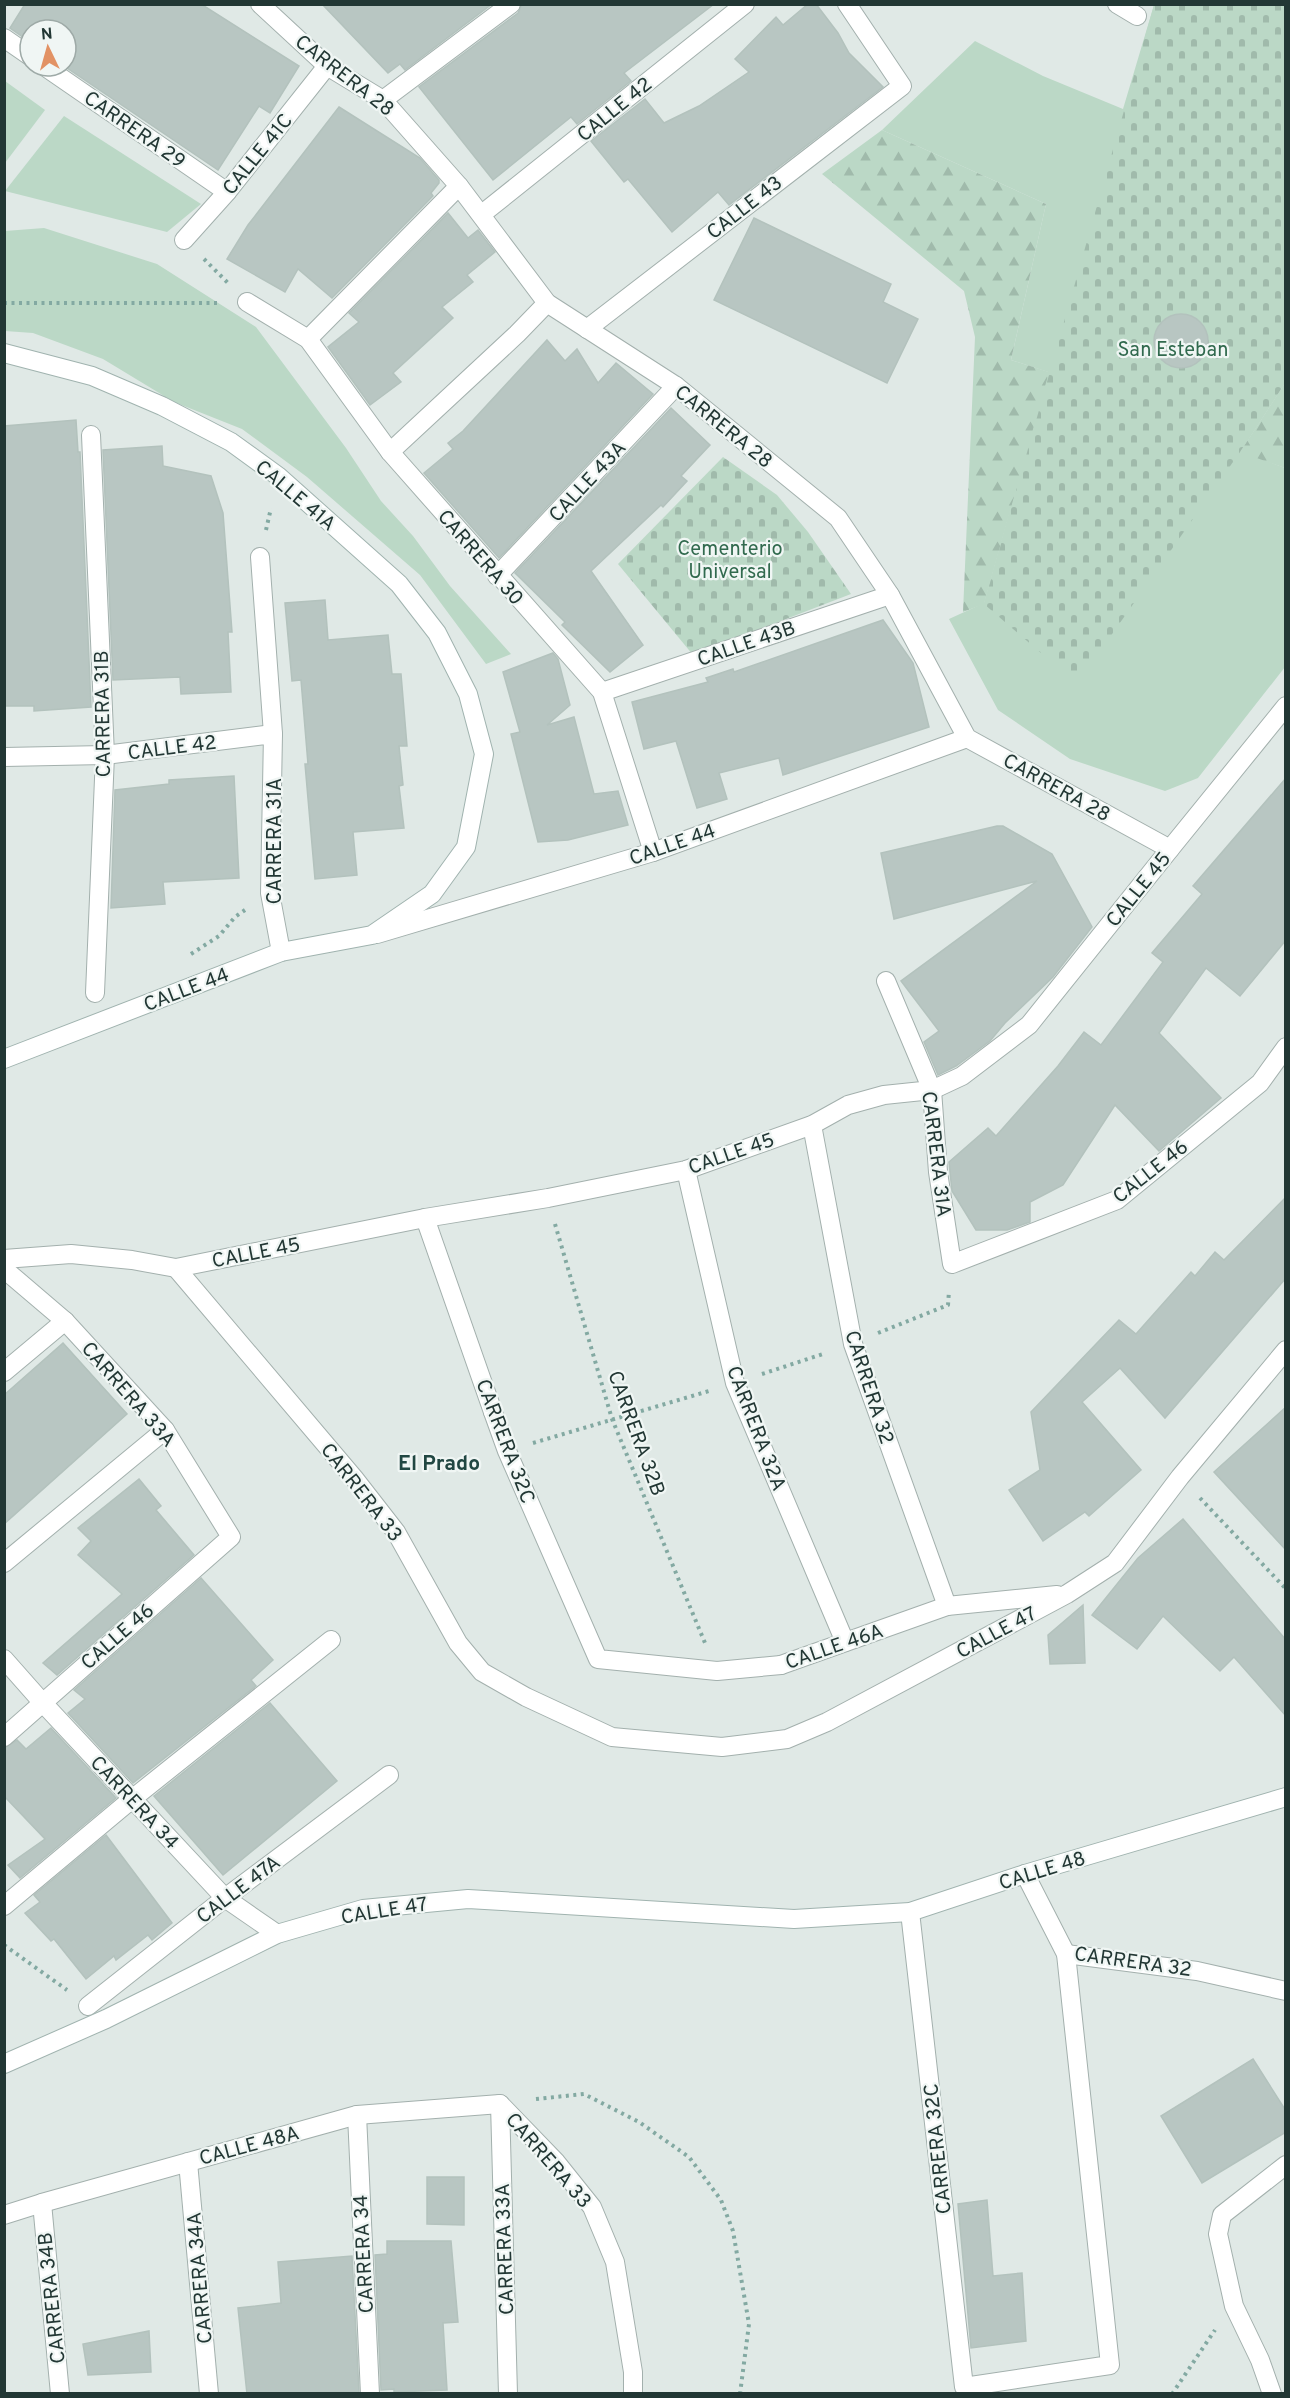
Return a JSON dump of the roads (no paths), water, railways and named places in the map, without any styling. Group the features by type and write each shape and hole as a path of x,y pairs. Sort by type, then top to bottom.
{"street":[{"name":"CARRERA 28","path":"260,4 327,66 383,100 482,214 547,303 676,386 838,518 890,595 967,738 1170,849"},
{"path":"383,100 511,4"},
{"name":"CALLE 42","path":"482,214 745,4"},
{"name":"CALLE 43","path":"586,329 902,86 847,4"},
{"path":"1117,4 1137,16"},
{"path":"4,38 18,48"},
{"name":"CALLE 41C","path":"184,240 226,192 327,66"},
{"name":"CARRERA 29","path":"61,78 226,192"},
{"path":"308,339 459,186"},
{"name":"CARRERA 30","path":"247,302 308,339 390,452 497,576 602,692 653,852"},
{"path":"390,452 517,334 547,303"},
{"name":"CALLE 41A","path":"4,353 92,376 162,406 231,442 278,476 399,584 437,633 468,694 484,754"},
{"name":"CALLE 43A","path":"497,576 676,386"},
{"name":"CARRERA 31B","path":"91,435 105,755 95,993"},
{"path":"260,557 273,734"},
{"name":"CALLE 43B","path":"602,692 890,595"},
{"name":"CALLE 45","path":"4,1259 71,1254 132,1260 176,1268 425,1218 548,1198 686,1170 812,1125 857,1102 884,1095 932,1090 962,1076 1029,1025 1286,706"},
{"name":"CALLE 42","path":"4,757 105,755 273,734"},
{"name":"CARRERA 31A","path":"273,734 270,893 281,952"},
{"name":"CALLE 44","path":"4,1059 281,952 372,935 653,852 967,738"},
{"name":"CALLE 44","path":"372,935 432,894 466,847 484,754"},
{"name":"CARRERA 31A","path":"886,981 932,1090 938,1172 952,1264"},
{"name":"CALLE 46","path":"952,1264 1117,1200 1260,1083 1286,1047"},
{"name":"CARRERA 32","path":"812,1125 853,1344 947,1606"},
{"name":"CARRERA 32A","path":"686,1170 735,1383 845,1642"},
{"name":"CARRERA 32C","path":"425,1218 507,1451 598,1659"},
{"name":"CARRERA 33","path":"176,1268 354,1478 396,1532 458,1643 482,1672 526,1697 612,1737"},
{"name":"CARRERA 33A","path":"4,1269 65,1321 165,1430 231,1537"},
{"path":"4,1372 65,1321"},
{"name":"CALLE 47","path":"612,1737 722,1747 787,1739 827,1722 1067,1594 1115,1563 1180,1476 1286,1350"},
{"path":"4,1563 165,1430"},
{"name":"CALLE 46","path":"4,1737 231,1537"},
{"name":"CALLE 46A","path":"598,1659 717,1671 781,1665 947,1606 1067,1594"},
{"path":"4,1906 132,1799 330,1641"},
{"name":"CARRERA 34","path":"4,1659 225,1898 277,1934"},
{"name":"CALLE 47A","path":"88,2006 225,1898 389,1775"},
{"name":"CALLE 48","path":"794,1919 910,1912 1025,1874 1286,1797"},
{"name":"CARRERA 32","path":"1025,1874 1066,1954 1197,1971 1286,1991"},
{"name":"CALLE 47","path":"4,2064 106,2019 277,1934 363,1909 468,1899 794,1919"},
{"name":"CARRERA 32C","path":"910,1912 964,2387 1110,2365 1066,1954"},
{"name":"CARRERA 33","path":"500,2104 556,2162 592,2207 615,2262 633,2372 633,2394"},
{"name":"CARRERA 33A","path":"500,2104 508,2394"},
{"name":"CALLE 48A","path":"4,2215 357,2115 500,2104"},
{"name":"CARRERA 34","path":"357,2115 370,2394"},
{"name":"CARRERA 34A","path":"188,2162 209,2394"},
{"path":"1272,2394 1260,2360 1234,2306 1218,2234 1222,2215 1286,2165"},
{"name":"CARRERA 34B","path":"42,2203 60,2394"}],"district":[{"name":"El Prado","path":"439,1463"}],"park label":[{"name":"San Esteban","path":"1173,349"},
{"name":"Cementerio Universal","path":"730,560"}]}
